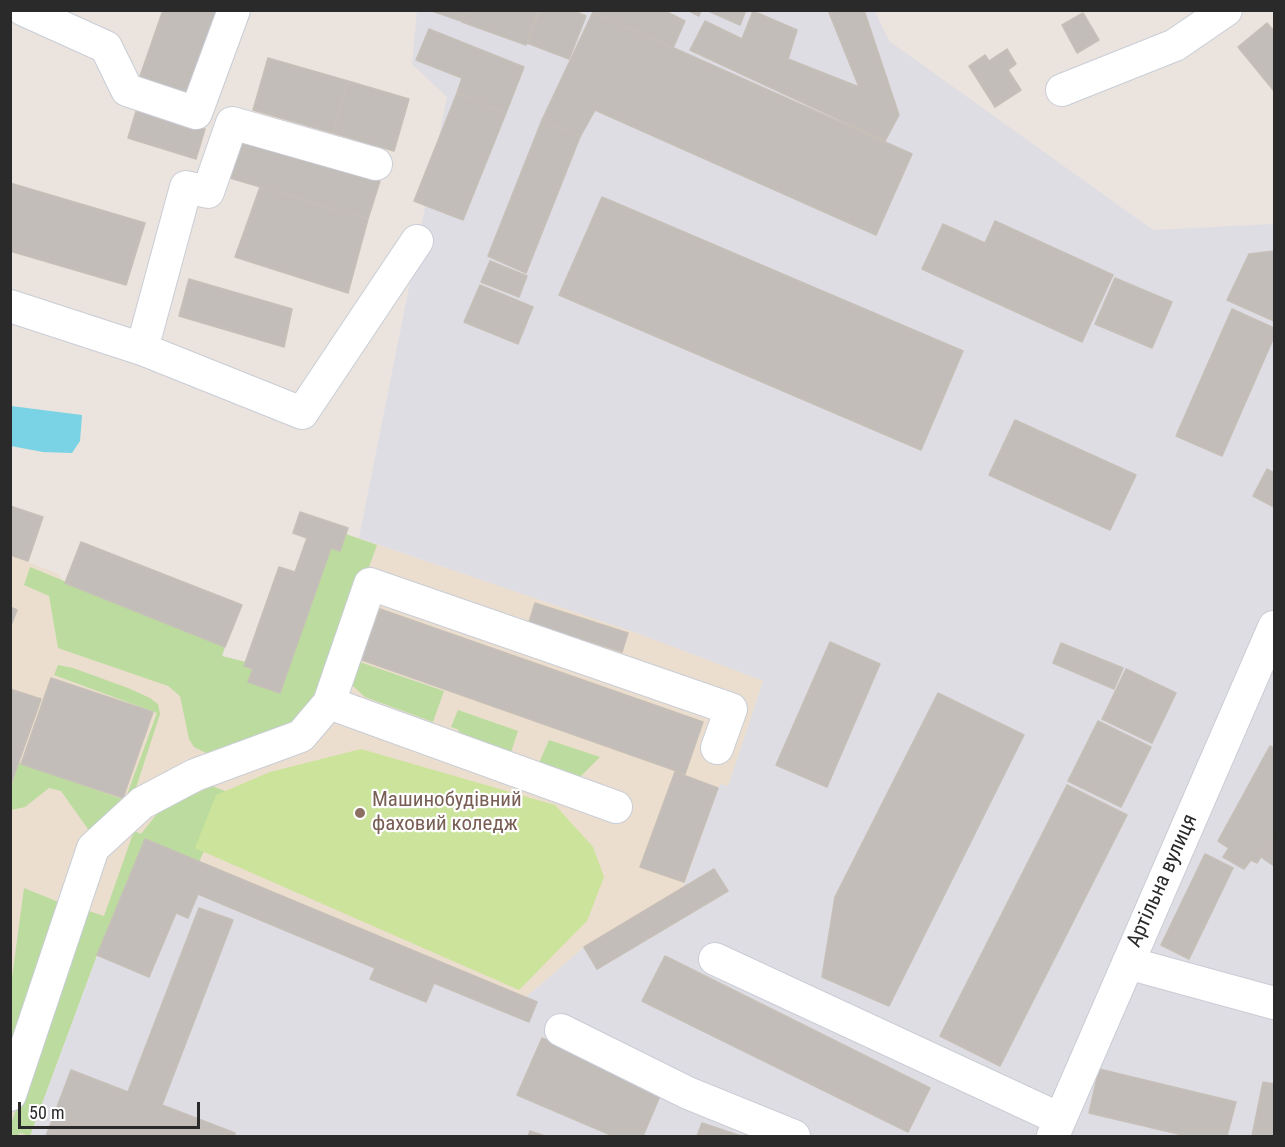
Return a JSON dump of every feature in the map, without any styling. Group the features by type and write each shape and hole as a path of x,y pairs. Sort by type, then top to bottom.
{"street":[{"path":"24,10 106,47 127,90 196,113 234,10"},
{"path":"1062,90 1176,45 1226,10"},
{"path":"142,349 186,188 208,192 232,123 376,164"},
{"path":"10,306 142,349 302,413 417,241"},
{"path":"10,1095 93,848 142,803 151,798 195,775 301,736 328,703 370,584 730,709 717,748"},
{"name":"Артільна вулиця","path":"1057,1128 1275,627"},
{"path":"328,703 616,807"},
{"path":"715,958 1057,1128"},
{"path":"1128,963 1275,1003"},
{"path":"561,1030 688,1093 794,1137"}],"shaded area":[{"path":"417,11 875,11 889,41 1153,230 1274,224 1274,1136 30,1136 97,955 145,839 526,997 584,947 683,888 718,788 721,784 728,786 763,681 639,634 359,538 447,97 412,64"},
{"name":"Машинобудівний фаховий коледж","path":"346,534 639,634 763,681 728,786 721,784 718,788 683,888 584,947 526,997 145,839 97,955 30,1136 11,1136 11,555 58,574 65,583 225,647 222,656 246,662 245,666 253,669 248,682 280,693 331,548"}],"green space":[{"path":"346,534 377,545 329,677 292,728 210,755 194,747 189,739 180,696 168,686 58,648 49,596 24,585 30,567 225,647 222,656 246,662 245,666 253,669 248,682 331,548"},
{"path":"383,597 360,662 444,691 433,722 365,697 353,686 350,677 371,602"},
{"path":"58,665 73,668 128,688 158,704 160,714 132,800 95,839 61,791 49,788 25,807 11,810 11,787 19,763 125,800 157,713 54,675"},
{"path":"458,710 518,731 508,761 477,752 457,729 451,727"},
{"path":"549,740 600,757 574,783 536,770"},
{"path":"361,749 555,805 593,847 604,877 587,921 519,990 195,848 216,795 270,772"},
{"path":"212,786 230,793 199,862 145,840 97,955 30,1136 20,1133 18,1136 11,1136 11,1124 86,910 104,916 134,831 141,834 160,810"},
{"path":"24,888 61,903 11,1054 11,985"}],"water":[{"path":"11,406 82,415 80,441 72,453 43,452 11,446"}],"building":[{"path":"163,10 217,10 186,99 138,82"},
{"path":"429,10 465,10 461,21"},
{"path":"466,10 538,10 526,45 462,22"},
{"path":"540,10 572,10 586,16 569,59 527,43"},
{"path":"593,10 663,10 685,21 673,48 593,12"},
{"path":"687,10 701,10 699,16"},
{"path":"706,10 746,10 740,25"},
{"path":"828,10 864,10 899,115 885,141 690,50 705,21 742,39 753,11 797,30 788,59 859,87"},
{"path":"593,12 912,154 876,235 595,110 580,137 542,120"},
{"path":"1083,13 1099,40 1077,53 1062,25"},
{"path":"1267,23 1274,31 1274,91 1238,47"},
{"path":"429,29 524,67 506,113 457,93 462,78 416,60"},
{"path":"1007,49 1016,64 1008,70 1021,90 995,107 969,66 985,55 989,61"},
{"path":"268,58 348,81 333,133 253,110"},
{"path":"348,81 409,99 394,151 333,133"},
{"path":"457,93 506,113 463,220 414,201"},
{"path":"137,108 205,129 196,159 128,138"},
{"path":"542,120 580,137 526,273 488,256"},
{"path":"242,142 380,181 368,219 230,178"},
{"path":"10,183 145,223 126,285 10,251"},
{"path":"260,187 368,219 348,293 235,257"},
{"path":"602,197 963,351 921,450 559,295"},
{"path":"995,221 1113,275 1082,342 922,269 943,224 985,243"},
{"path":"1274,251 1274,321 1227,300 1249,254"},
{"path":"490,261 527,276 519,297 481,282"},
{"path":"1115,278 1172,302 1152,348 1095,324"},
{"path":"189,279 292,309 284,347 179,316"},
{"path":"480,285 533,307 518,344 464,322"},
{"path":"1232,309 1274,328 1274,337 1222,456 1176,436"},
{"path":"1015,420 1136,475 1110,530 989,475"},
{"path":"1267,469 1274,473 1274,507 1253,496"},
{"path":"10,506 43,517 28,561 10,555"},
{"path":"300,512 348,528 340,551 331,548 280,693 248,682 253,669 244,666 279,567 295,572 307,538 293,533"},
{"path":"81,542 242,605 225,647 65,583"},
{"path":"535,603 628,633 622,652 529,622"},
{"path":"10,607 17,610 10,628"},
{"path":"380,609 703,722 685,774 362,660"},
{"path":"830,642 880,664 827,787 776,765"},
{"path":"1061,643 1123,668 1114,689 1053,663"},
{"path":"1126,669 1176,693 1152,743 1102,719"},
{"path":"51,678 153,712 123,798 21,764"},
{"path":"10,689 41,699 10,787"},
{"path":"938,693 1024,735 889,1006 822,977 835,897"},
{"path":"1098,721 1151,747 1121,807 1068,781"},
{"path":"1270,746 1274,748 1274,837 1257,863 1251,860 1244,869 1223,857 1229,848 1218,841"},
{"path":"675,772 718,788 684,882 640,867"},
{"path":"1067,785 1127,815 1000,1066 940,1036"},
{"path":"1274,837 1274,866 1261,857"},
{"path":"145,839 537,1002 529,1022 434,983 426,1002 370,979 375,968 198,894 188,918 176,913 149,977 97,955"},
{"path":"1205,854 1233,868 1189,959 1161,945"},
{"path":"714,869 728,891 597,969 584,947"},
{"path":"199,908 233,920 162,1105 235,1133 234,1136 46,1136 71,1070 128,1092"},
{"path":"665,956 930,1088 908,1132 642,1001"},
{"path":"542,1038 663,1089 643,1136 613,1136 517,1095"},
{"path":"1099,1069 1236,1102 1227,1136 1187,1136 1089,1113"},
{"path":"1263,1082 1274,1084 1274,1136 1252,1136"},
{"path":"702,1123 741,1136 697,1136"},
{"path":"530,1131 545,1136 528,1136"}],"place":[{"name":"Машинобудівний фаховий коледж","path":"360,813"}]}
